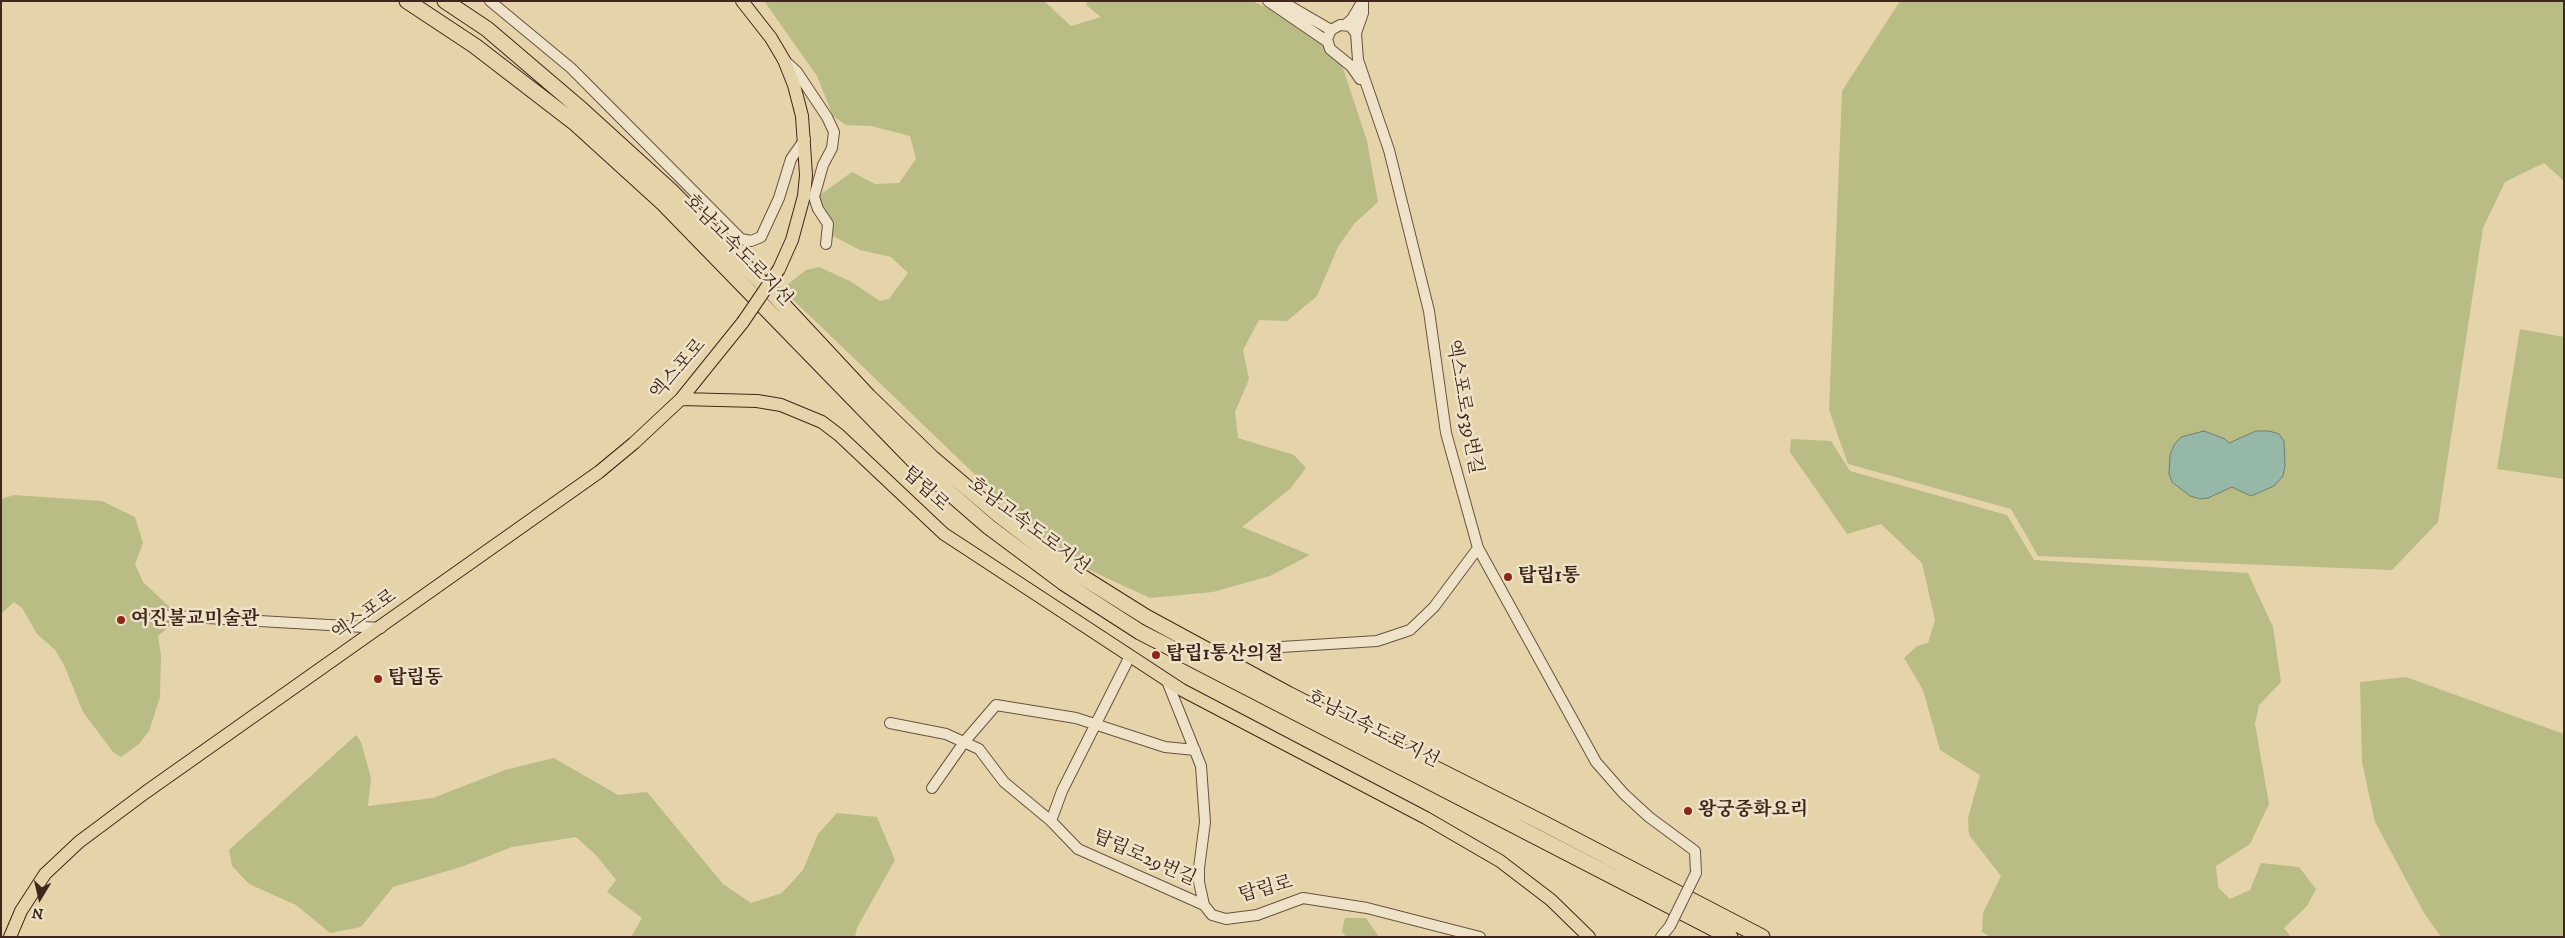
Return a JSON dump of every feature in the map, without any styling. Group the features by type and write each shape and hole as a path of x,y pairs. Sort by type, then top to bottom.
{"highway":[{"name":"호남고속도로지선","path":"407,1 475,46 575,124 664,204 922,469 989,527 1064,582 1140,632 1730,937"},
{"name":"호남고속도로지선","path":"445,1 487,29 664,185 774,295 869,397 932,458 998,515 1072,570 1146,618 1288,694 1534,818 1762,937"}],"main road":[{"path":"742,1 771,38 784,60 794,85 805,139"},
{"name":"엑스포로","path":"10,937 21,911 45,874 79,842 146,792 381,628 599,472 634,444 682,399 743,322 779,269 792,240 804,196 805,139"},
{"name":"탑립로","path":"682,399 757,401 780,405 822,422 839,435 944,534 1167,681 1426,818 1500,861 1551,900 1589,937"}],"street":[{"path":"490,1 571,68 741,239 751,241 761,237 779,198 791,159 805,139"},
{"path":"1268,1 1328,42"},
{"path":"1281,1 1331,30 1345,25 1352,19 1363,1"},
{"path":"1363,1 1363,13 1356,33 1356,47 1366,89"},
{"path":"1345,25 1356,33"},
{"path":"1331,30 1328,42 1330,49 1352,66 1366,89"},
{"path":"1339,55 1349,54 1356,47"},
{"path":"784,60 797,72 827,117 834,132 832,148 823,166 814,197 818,209 828,224 826,244"},
{"name":"엑스포로539번길","path":"1366,89 1389,150 1426,302 1438,366 1446,433 1478,548 1596,762 1624,794 1649,817 1695,850 1696,873 1670,926 1661,937"},
{"path":"1281,647 1377,641 1410,630 1434,607 1478,548"},
{"path":"155,615 381,628"},
{"path":"1051,821 1062,791 1094,724 1130,656"},
{"path":"1167,681 1195,750 1204,781 1205,822 1199,868 1204,905"},
{"path":"932,788 964,742 996,705 1076,718 1165,748 1195,750"},
{"name":"탑립로29번길","path":"890,723 946,734 979,749 1004,782 1051,821 1078,849 1204,905"},
{"name":"탑립로","path":"1204,905 1212,915 1226,919 1257,915 1303,898 1367,908 1480,937"}],"green space":[{"path":"764,1 1044,1 1071,26 1101,17 1086,5 1088,1 1252,1 1276,12 1321,41 1326,51 1341,62 1367,141 1378,202 1354,224 1338,247 1317,296 1287,321 1259,320 1243,350 1249,379 1235,412 1238,438 1294,455 1306,468 1290,489 1242,527 1310,555 1270,576 1213,592 1150,598 1081,566 1021,521 782,289 806,270 819,267 850,281 880,301 889,299 908,273 891,257 860,250 827,233 817,197 852,172 875,184 899,183 916,159 910,136 871,126 846,125 833,116 817,76"},
{"path":"1900,1 2564,1 2564,181 2544,163 2505,182 2483,228 2438,522 2392,570 2038,556 2011,509 1848,464 1829,410 1842,91"},
{"path":"2520,329 2564,337 2564,479 2497,469"},
{"path":"1791,439 1831,441 1850,471 2007,515 2034,560 2248,573 2273,627 2281,682 2259,705 2255,724 2269,804 2250,844 2216,866 2218,887 2230,899 2250,890 2261,863 2299,867 2316,889 2307,906 2284,928 2291,937 1991,937 1982,932 1983,913 2001,876 1969,835 1968,818 1980,775 1940,750 1923,690 1904,658 1917,646 1928,643 1935,620 1922,563 1881,524 1847,534 1790,452"},
{"name":"여진불교미술관","path":"14,495 102,501 135,517 143,543 135,564 143,582 174,611 173,623 158,636 161,655 160,697 149,731 139,744 121,757 113,752 83,712 64,665 55,650 37,634 22,608 14,602 1,614 1,499"},
{"path":"2406,677 2564,734 2564,937 2441,937 2424,913 2375,822 2362,762 2360,682"},
{"path":"356,735 361,742 371,778 368,806 433,798 505,770 554,758 618,795 647,792 723,884 751,903 782,893 803,870 818,834 837,813 877,817 895,860 857,928 855,937 631,937 642,918 607,892 616,880 596,855 576,837 512,847 464,866 393,887 361,927 330,933 296,905 249,884 232,866 229,850"},
{"path":"1345,918 1366,918 1379,937 1346,937 1342,931"}],"shaded area":[{"path":"2204,431 2225,439 2229,443 2256,431 2269,431 2279,434 2284,441 2285,465 2283,476 2274,486 2251,496 2232,487 2208,498 2200,499 2190,496 2172,482 2169,474 2170,455 2174,445 2181,437"}],"place":[{"name":"탑립1통","path":"1508,577"},
{"name":"여진불교미술관","path":"121,620"},
{"name":"탑립1통산의절","path":"1156,655"},
{"name":"탑립동","path":"378,679"},
{"name":"왕궁중화요리","path":"1688,811"}]}
